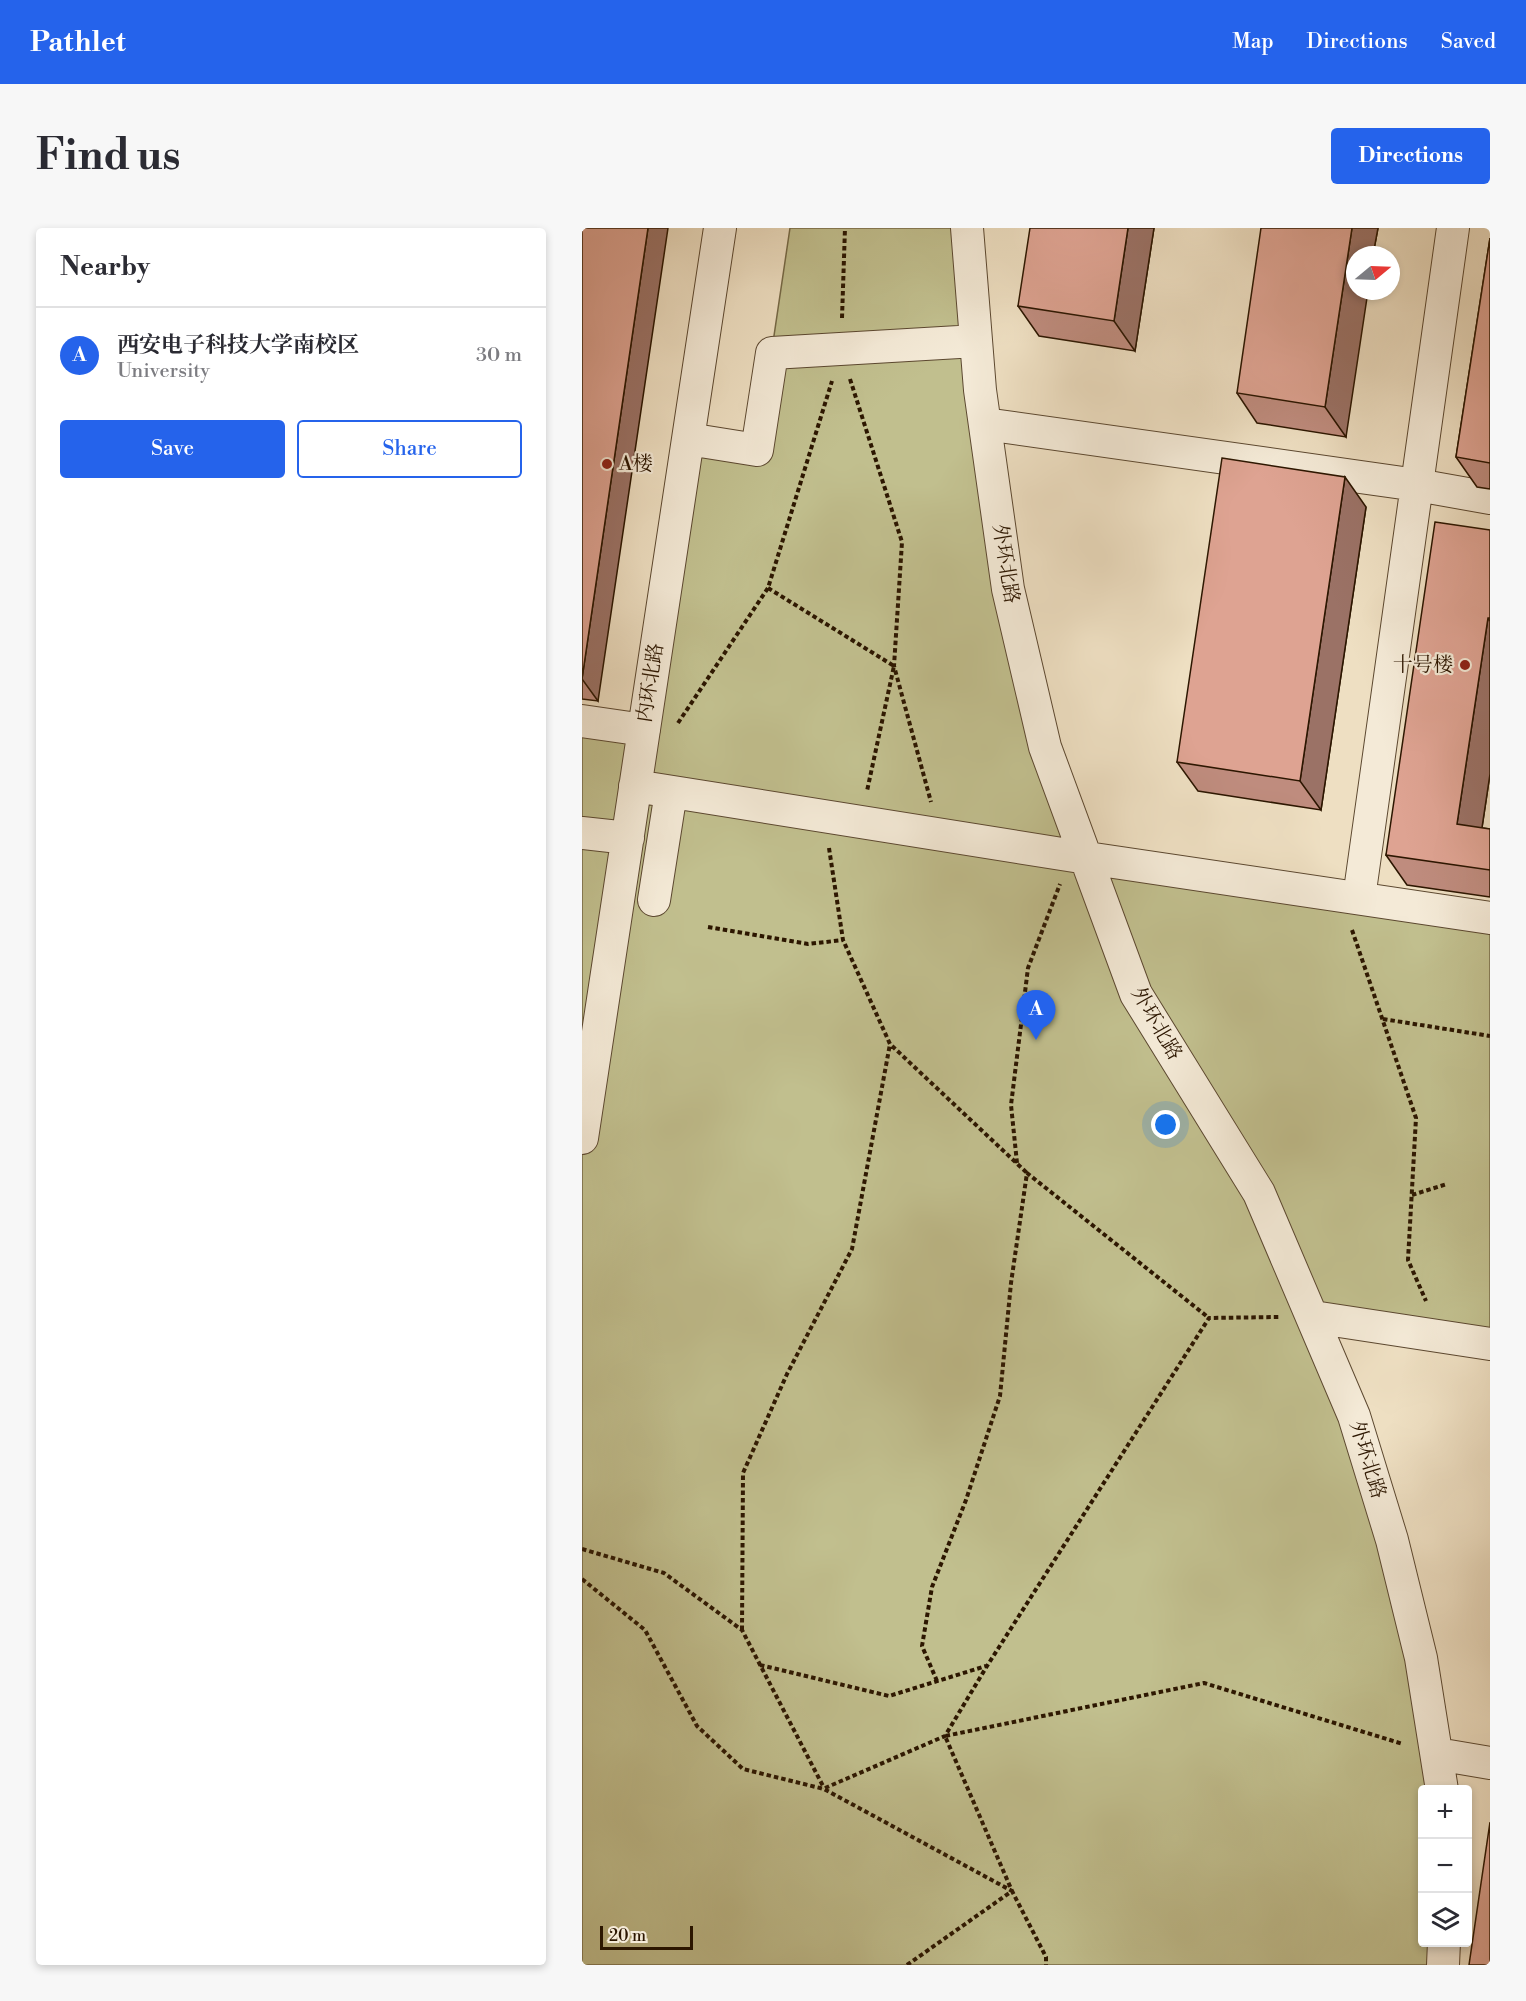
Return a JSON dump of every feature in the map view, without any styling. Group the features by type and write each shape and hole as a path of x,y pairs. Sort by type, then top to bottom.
{"lane":[{"name":"内环北路","path":"582,1138 720,228"},
{"name":"外环北路","path":"967,228 984,424 1008,589 1045,747 1079,856 1136,994 1259,1193 1354,1416 1392,1540 1421,1658 1441,1785"},
{"path":"1350,897 1417,485 1453,228"},
{"path":"688,439 757,450 772,353 841,351 976,341"},
{"path":"984,424 1417,485 1490,498"},
{"path":"582,721 644,730"},
{"path":"635,786 1490,918"},
{"path":"654,900 671,792"},
{"path":"582,833 628,838"},
{"path":"1313,1317 1490,1344"},
{"path":"1437,1754 1490,1763"},
{"path":"1443,1965 1444,1947"}],"path":[{"path":"675,727 768,588 841,351 845,228"},
{"path":"841,351 902,542 894,666 861,821"},
{"path":"768,588 894,666 940,834"},
{"path":"824,816 843,940 890,1044 1027,1173 1209,1318 1313,1317"},
{"path":"1017,1164 1011,1105 1028,968 1079,856"},
{"path":"1350,897 1383,1019 1416,1118 1408,1260 1440,1336"},
{"path":"708,927 808,944 843,940"},
{"path":"1383,1019 1490,1036"},
{"path":"742,1630 744,1473 787,1374 852,1249 890,1044"},
{"path":"937,1681 922,1646 930,1597 966,1500 1000,1396 1011,1283 1027,1173"},
{"path":"1412,1195 1447,1184"},
{"path":"945,1736 987,1665 1209,1318"},
{"path":"582,1549 664,1573 742,1630 824,1789"},
{"path":"582,1579 645,1630 697,1726 742,1769 824,1789 1012,1891"},
{"path":"760,1665 890,1696 987,1665"},
{"path":"824,1789 945,1736 1204,1683 1437,1754"},
{"path":"945,1736 1012,1891 1046,1958 1046,1965"},
{"path":"907,1965 1012,1891"}],"shaded area":[{"path":"790,228 967,228 1008,589 1087,857 1490,919 1490,1344 1314,1317 1354,1416 1441,1785 1418,1785 1418,1947 1444,1947 1443,1965 582,1965 582,721 643,730 688,439 757,450"}],"building":[{"name":"A楼","path":"582,228 648,228 582,679"},
{"path":"1030,228 1128,228 1114,321 1018,306"},
{"path":"1261,228 1352,228 1349,246 1346,246 1346,268 1325,407 1237,393"},
{"path":"1490,238 1490,463 1456,457"},
{"path":"1222,458 1345,477 1300,781 1177,762"},
{"path":"1435,522 1490,530 1490,618 1488,618 1457,824 1490,829 1490,870 1386,855"},
{"path":"1490,1822 1490,1965 1469,1965"}],"place":[{"name":"A楼","path":"607,464"},
{"name":"十号楼","path":"1465,665"},
{"name":"西安电子科技大学南校区","path":"1036,1040"}]}
